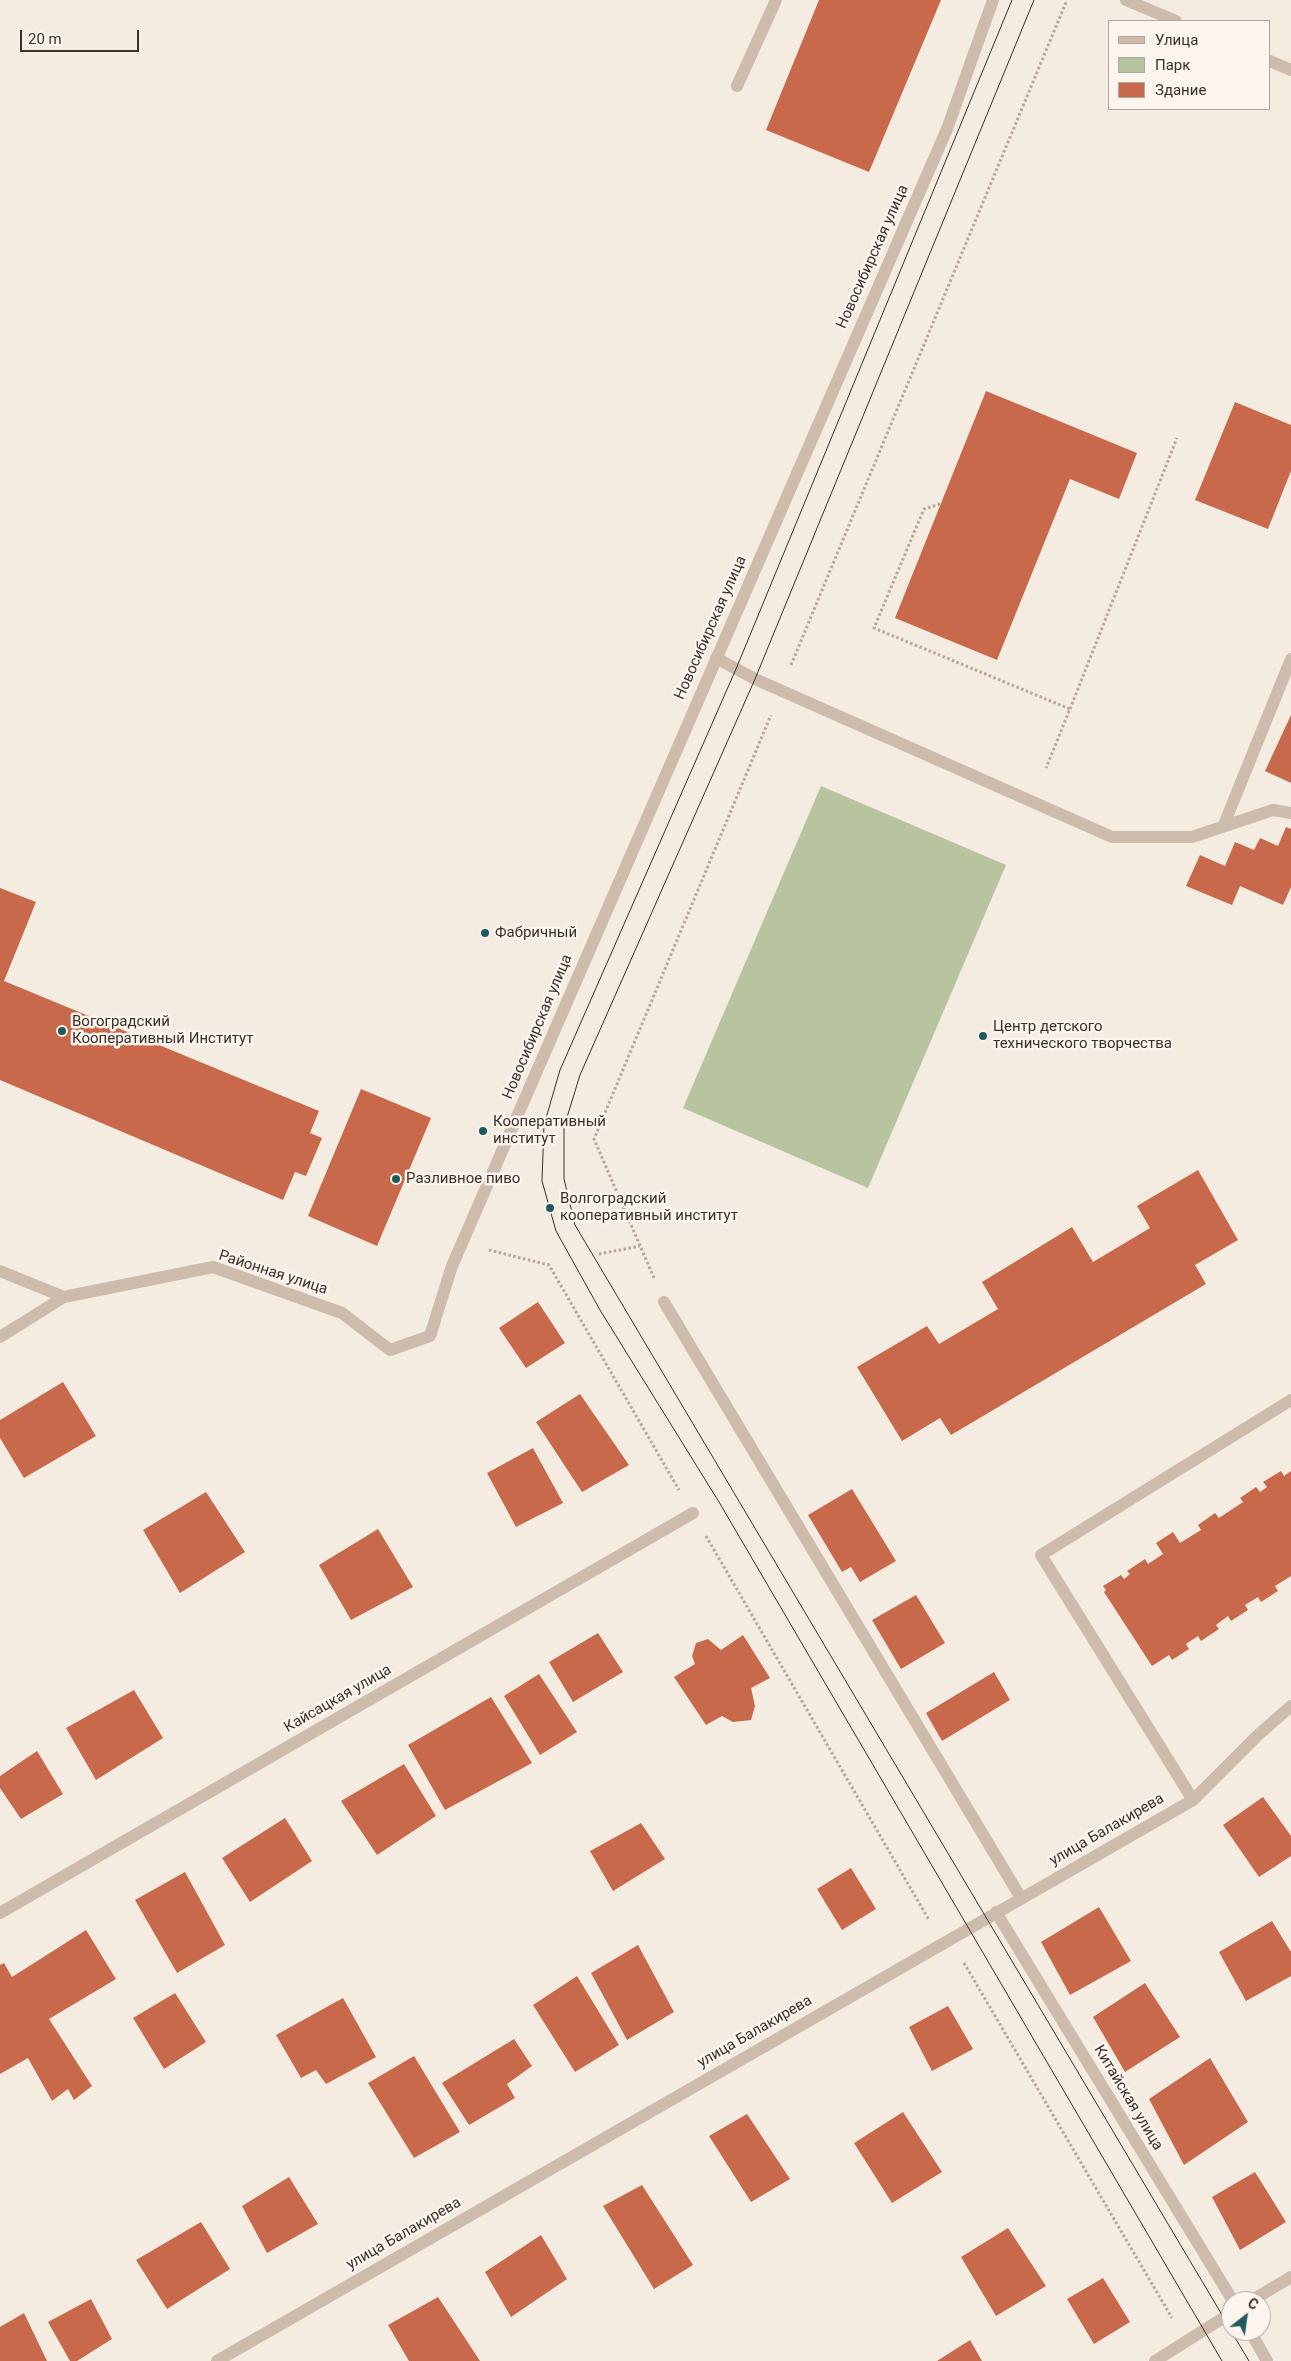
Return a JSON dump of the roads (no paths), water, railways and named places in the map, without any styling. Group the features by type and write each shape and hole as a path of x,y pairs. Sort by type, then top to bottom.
{"street":[{"path":"737,86 776,0"},
{"name":"Новосибирская улица","path":"452,1266 946,129 993,0"},
{"path":"1126,0 1174,20"},
{"path":"1271,61 1291,70"},
{"path":"716,658 755,679 1112,837 1192,837 1273,810 1291,814"},
{"path":"1223,827 1291,659"},
{"name":"Районная улица","path":"0,1337 64,1297 213,1267 342,1313 390,1350 430,1336 452,1266"},
{"path":"0,1271 64,1297"},
{"path":"664,1302 1021,1898"},
{"path":"1193,1800 1041,1555 1291,1400"},
{"name":"Кайсацкая улица","path":"0,1914 693,1513"},
{"name":"улица Балакирева","path":"217,2361 1193,1800 1257,1736 1291,1706"},
{"name":"Китайская улица","path":"996,1912 1227,2291"},
{"path":"1268,2291 1291,2277"},
{"path":"1155,2361 1221,2320"},
{"path":"1256,2341 1267,2361"}],"tram line":[{"path":"1012,0 736,669 560,1070 544,1125 542,1181 556,1231 600,1310 719,1502 1222,2361"},
{"path":"1034,0 755,679 580,1075 564,1127 564,1179 575,1225 1221,2313"},
{"path":"1237,2341 1249,2361"}],"place":[{"name":"Фабричный","path":"485,933"},
{"name":"Вогоградский Кооперативный Институт","path":"62,1031"},
{"name":"Центр детского технического творчества","path":"983,1036"},
{"name":"Кооперативный институт","path":"483,1131"},
{"name":"Разливное пиво","path":"396,1179"},
{"name":"Волгоградский кооперативный институт","path":"550,1208"}]}
